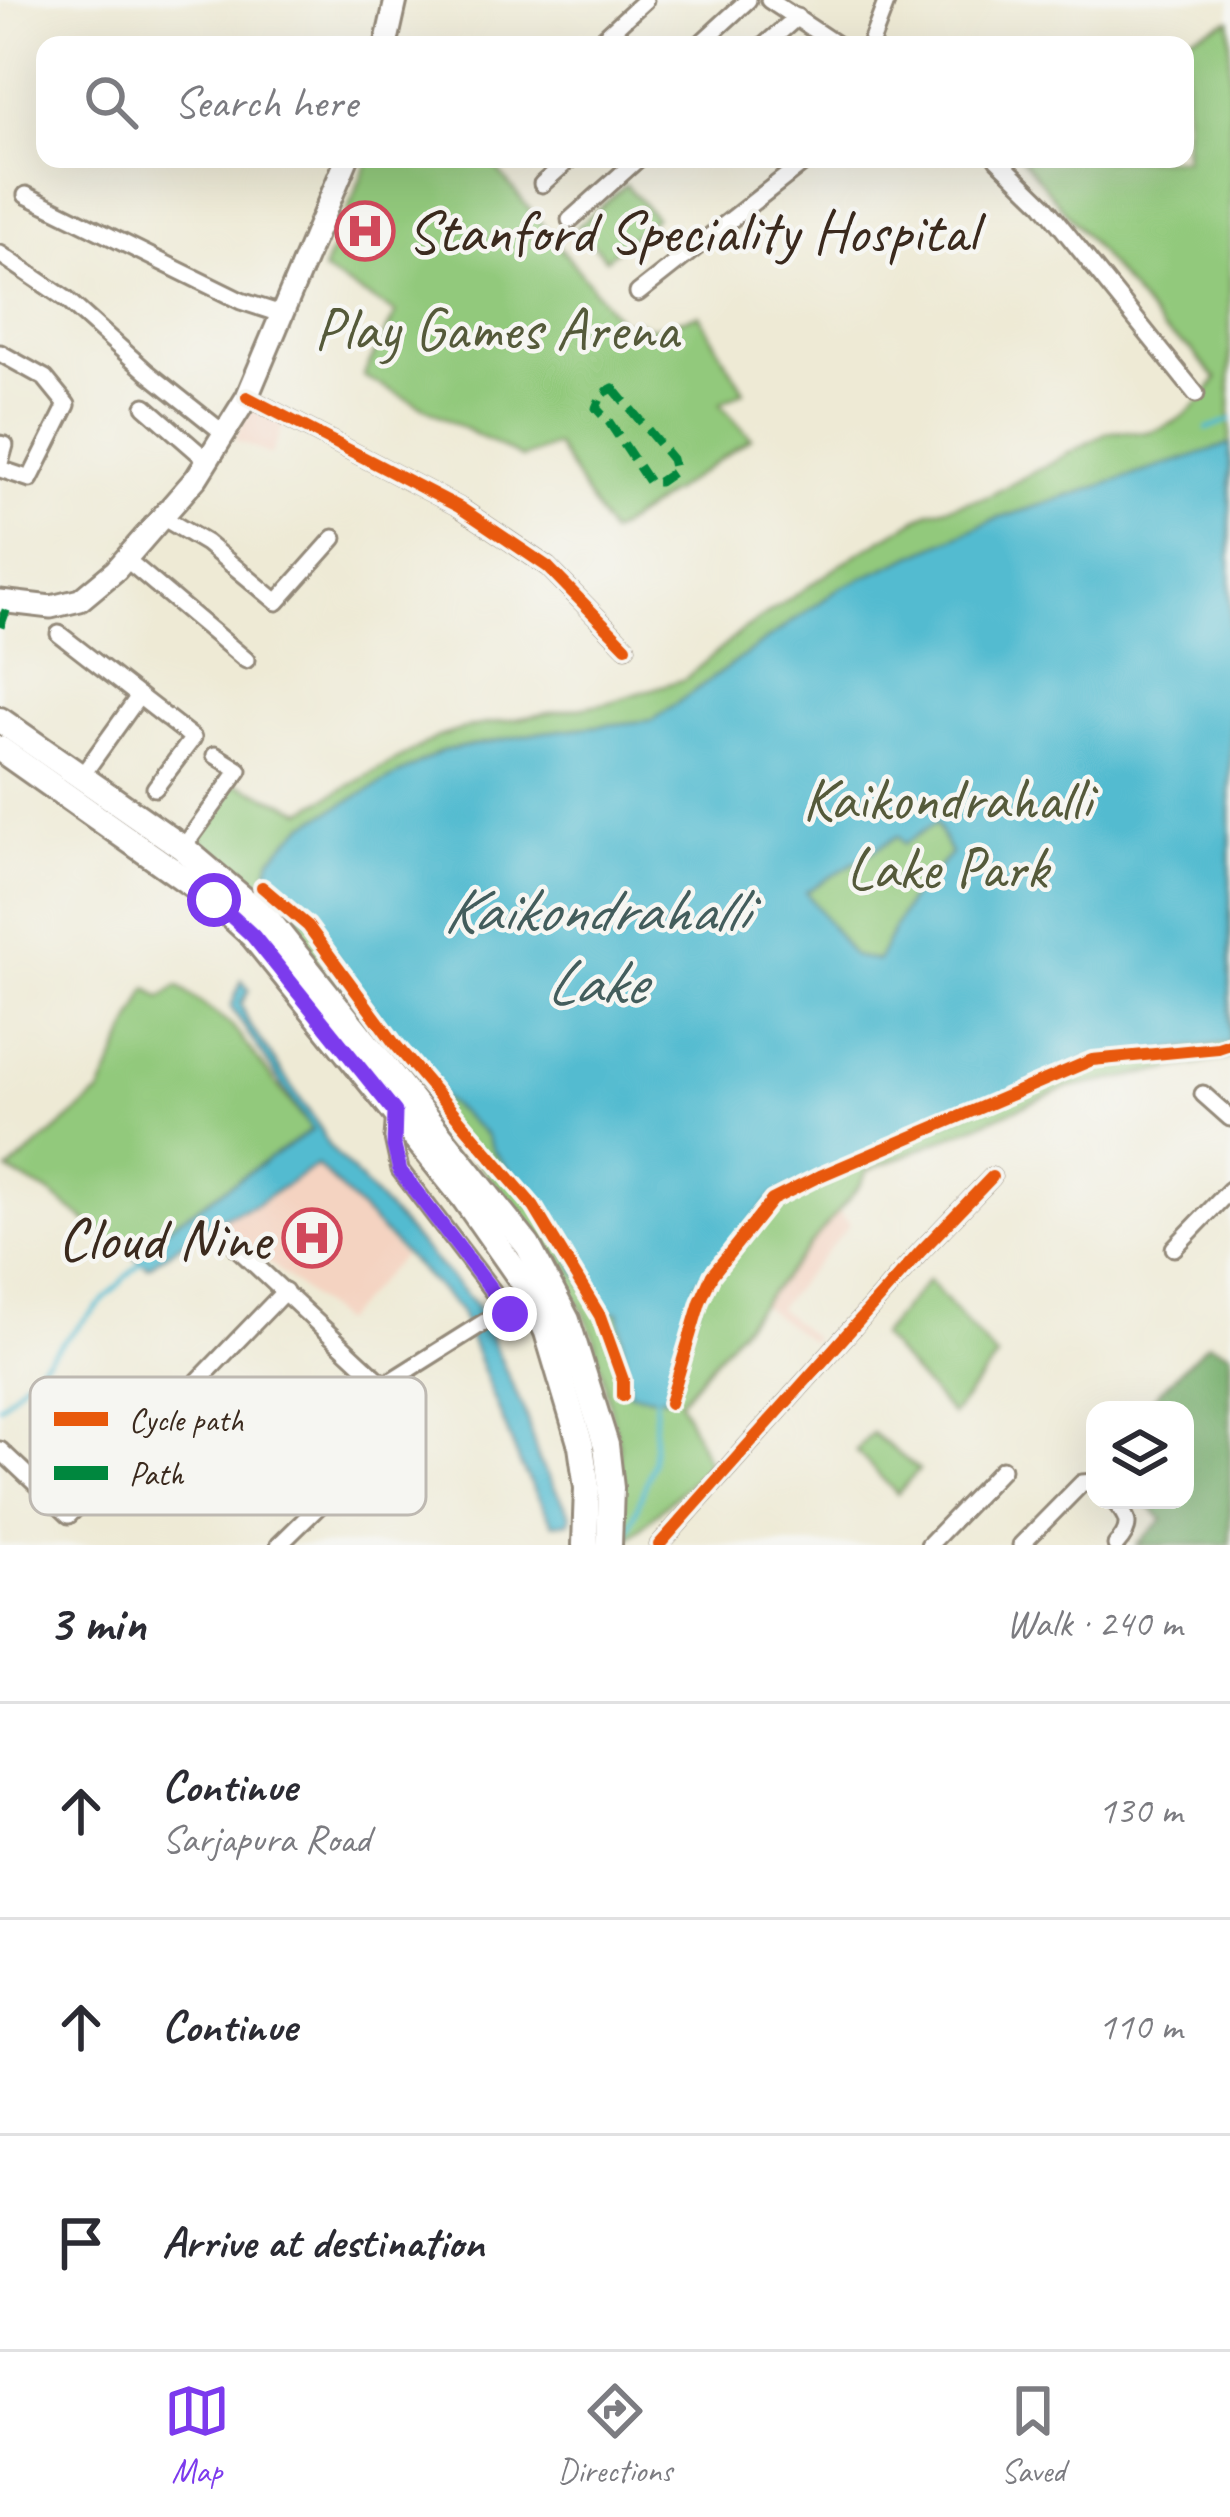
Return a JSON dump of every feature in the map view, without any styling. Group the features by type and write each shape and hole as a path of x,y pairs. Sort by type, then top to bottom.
{"main road":[{"path":"388,35 397,0"},
{"path":"0,601 51,607 80,600 126,559 208,461 247,397 343,168"},
{"path":"0,720 183,848 269,921 528,1246 567,1320 606,1445 611,1488 609,1545"},
{"path":"0,748 221,906 253,936 510,1259 536,1306 568,1394 588,1501 584,1545"}],"street":[{"path":"606,36 645,0"},
{"path":"709,36 748,0"},
{"path":"770,0 824,36"},
{"path":"873,36 886,0"},
{"path":"775,36 797,17"},
{"path":"542,184 560,168"},
{"path":"570,220 628,168"},
{"path":"638,293 797,168"},
{"path":"1007,168 1042,204 1196,394"},
{"path":"26,195 241,301 284,315"},
{"path":"0,254 66,298 226,435"},
{"path":"0,353 45,378 67,405 30,479 0,466 5,446 0,444"},
{"path":"247,397 459,507 548,567 626,647"},
{"path":"145,406 208,461"},
{"path":"162,517 206,543 277,602 334,538"},
{"path":"126,559 246,660"},
{"path":"58,634 193,738 155,788"},
{"path":"81,777 139,696"},
{"path":"183,848 239,770 215,755"},
{"path":"1203,1094 1230,1118"},
{"path":"395,1112 394,1146 400,1171 510,1314"},
{"path":"659,1545 992,1177"},
{"path":"1174,1248 1230,1190"},
{"path":"237,1248 378,1377"},
{"path":"202,1377 285,1291"},
{"path":"396,1377 460,1334 536,1306"},
{"path":"0,1450 30,1478"},
{"path":"929,1545 1002,1469"},
{"path":"1022,1545 1086,1483"},
{"path":"1116,1545 1129,1524 1121,1509"},
{"path":"279,1545 310,1515"}],"shaded area":[{"path":"250,405 285,420 271,455 235,440"},
{"name":"Cloud Nine","path":"317,1165 402,1256 341,1322 217,1219 255,1205"},
{"path":"853,1171 860,1185 838,1211 850,1224 778,1308 814,1338 811,1342 759,1304 713,1361"}],"green space":[{"name":"Kaikondrahalli Lake","path":"1230,20 1230,1058 1064,1089 867,1171 680,1401 709,1465 623,1544 619,1446 593,1334 580,1305 520,1214 311,950 192,843 235,783 303,811 438,737 607,703 685,679 742,631 931,511 987,497 1107,433 1158,429 1188,413 1217,379 1189,348 1164,331 1029,168 1194,168 1194,36 1190,36"},
{"name":"Play Games Arena","path":"365,168 496,168 621,323 636,321 650,328 699,315 744,391 720,404 751,438 610,534 556,445 522,458 363,376 396,313 323,271"},
{"path":"626,185 655,217 606,259 577,227"},
{"path":"178,986 231,1025 312,1130 129,1253 48,1192 8,1171 100,1093 147,988 161,998"},
{"path":"928,1280 997,1358 952,1415 880,1336"},
{"path":"1208,1343 1230,1352 1230,1545 1137,1545 1163,1520 1152,1509 1194,1509 1194,1401 1150,1401"},
{"path":"872,1433 919,1470 897,1494 856,1451"}],"water":[{"name":"Kaikondrahalli Lake","path":"1230,444 1230,1043 1089,1058 774,1195 695,1285 698,1303 667,1398 629,1393 619,1312 599,1311 548,1221 486,1135 443,1098 393,1038 316,928 265,881 271,858 303,826 442,751 543,732 653,720 840,588 991,521","holes":["936,823 951,854 909,900 877,961 853,956 806,892 898,836 904,844"]},
{"path":"242,980 249,990 241,1004 248,1022 327,1144 476,1305 525,1413 539,1462 571,1515 569,1522 553,1524 521,1466 459,1310 317,1165 255,1205 217,1219 148,1267 129,1253 312,1130 231,1007"}],"waterway":[{"path":"1207,429 1230,420"},
{"path":"0,1406 145,1258"},
{"path":"627,1536 653,1463 656,1390"}],"marked path":[{"path":"613,388 672,459 675,471 659,482 649,482 596,408 602,394 613,388"},
{"path":"0,627 9,602"}],"cycle path":[{"path":"247,397 459,507 548,567 626,647"},
{"path":"262,887 308,926 394,1043 534,1207 600,1316 623,1380 623,1396"},
{"path":"670,1403 712,1275 772,1200 1092,1060 1230,1044"},
{"path":"659,1545 992,1177"}],"place":[{"name":"Stanford Speciality Hospital","path":"365,231"},
{"name":"Cloud Nine","path":"312,1238"}],"route":[{"path":"214,900 253,936 395,1112 395,1159 400,1171 510,1314"}],"park label":[{"name":"Kaikondrahalli Lake Park","path":"947,832"}]}
